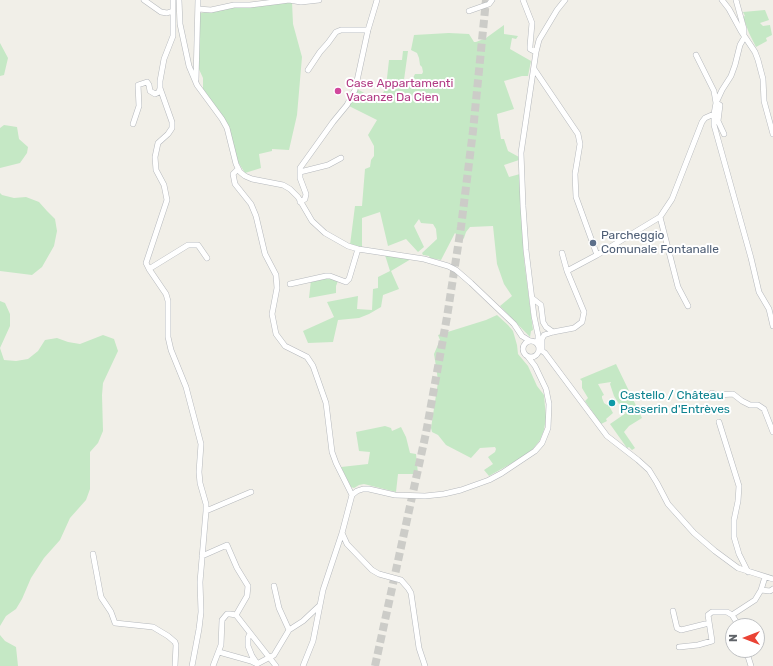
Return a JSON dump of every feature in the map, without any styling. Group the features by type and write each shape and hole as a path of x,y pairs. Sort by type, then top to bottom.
{"street":[{"path":"144,0 161,12 167,13 174,11"},
{"path":"173,0 173,36 166,51 160,81 160,88 172,122 172,128 158,144 154,157 156,170 164,185 167,200 147,260 148,269 166,294 168,301 168,337 171,350 186,387 201,444 199,472 200,483 206,504 206,511 200,582 201,612 192,666"},
{"path":"179,0 180,24 189,66 197,85 227,128 238,170 245,176 252,179 286,187 295,193 312,221 325,233 348,246 358,249 416,257 448,266 471,282 514,324 518,332 524,354 535,366 546,389 549,414 548,428 544,439 535,451 489,480 450,493 425,496 395,495 369,489 358,491 352,496 342,532 326,576 313,641 303,666"},
{"path":"197,85 196,66 198,0"},
{"path":"198,9 211,10 234,5 250,5 289,0 301,2 318,0"},
{"path":"300,202 305,198 306,194 300,178 300,168 353,94 358,80 368,30 377,0"},
{"path":"469,11 489,4 492,0"},
{"path":"523,0 532,23 530,49 536,52"},
{"path":"540,348 526,250 521,153 539,40 557,10 565,0"},
{"path":"722,0 755,52 762,72 764,101 773,134"},
{"path":"736,0 744,29 744,38 740,45 736,64 731,76 716,103 714,125 759,292 769,309 773,326"},
{"path":"308,70 336,32 342,30 368,30"},
{"path":"696,55 714,91 716,103 720,105 718,121 724,134"},
{"path":"534,69 578,134 580,144 575,174 576,197 597,255"},
{"path":"133,124 139,106 138,85 147,82 150,91 155,94 159,92 160,88"},
{"path":"567,271 597,255 660,216 672,199 702,122 705,118 714,114"},
{"path":"300,172 328,165 341,158"},
{"path":"238,170 233,174 235,184 251,204 256,216 265,254 276,275 277,288 272,314 276,334 286,346 307,357 313,366 326,403 332,452 352,496"},
{"path":"660,216 678,287 688,306"},
{"path":"148,269 188,245 198,245 206,258"},
{"path":"290,284 326,276 346,282 349,279 358,249"},
{"path":"535,366 536,356 544,335 574,328 582,322 584,312 567,271 562,253"},
{"path":"532,298 541,305 543,322 546,327 553,332"},
{"path":"523,347 525,343 531,341 537,330"},
{"path":"518,332 540,348 607,436 649,470 668,504 694,533 738,568 773,579"},
{"path":"528,357 542,356 548,360"},
{"path":"712,393 733,394 750,405 758,405 764,409 773,432"},
{"path":"719,422 739,486 734,520 734,537 739,554 748,572"},
{"path":"206,511 251,492"},
{"path":"342,532 347,544 372,570 379,574 401,580 412,593 419,648 425,666"},
{"path":"202,556 227,545 237,568 248,586 247,596 236,615"},
{"path":"93,554 101,597 111,612 114,623 153,627 165,633 175,642 175,666"},
{"path":"732,615 755,600 761,590 765,577"},
{"path":"274,586 279,608 289,630"},
{"path":"761,590 773,589"},
{"path":"258,665 277,651 289,630 303,621 320,606"},
{"path":"673,611 677,628 681,630 709,623"},
{"path":"680,647 698,645 712,641 708,615 712,612 727,612 734,618"},
{"path":"213,666 221,644 222,620 227,614 236,615 276,666"},
{"path":"250,633 248,638 248,646 258,665"},
{"path":"219,652 251,661 258,665"}],"green space":[{"path":"292,2 293,24 302,57 297,115 289,150 272,149 272,151 259,154 261,168 245,173 238,162 227,123 203,89 203,78 198,67 200,13 234,6"},
{"path":"765,10 769,20 760,23 763,26 770,25 772,35 766,38 767,41 756,47 743,17 745,16 743,12"},
{"path":"504,25 504,34 518,36 516,39 512,38 510,49 531,61 528,76 522,76 504,81 514,109 497,114 501,139 504,139 508,151 519,157 519,160 504,165 509,177 520,174 524,260 533,330 531,331 530,337 500,306 512,296 504,284 497,264 493,226 470,227 462,240 455,233 441,260 430,258 422,253 437,239 436,229 433,224 421,223 419,219 414,226 424,247 418,252 406,239 388,246 380,212 362,218 362,247 350,245 355,206 362,206 365,169 370,167 371,160 374,156 374,146 368,135 377,120 349,106 357,89 379,101 386,87 389,60 402,60 403,51 408,51 403,87 409,86 415,74 422,74 422,67 420,65 417,53 411,50 414,35 449,33 469,34 474,42 476,42 486,38"},
{"path":"0,43 8,58 4,75 0,76"},
{"path":"4,125 17,127 19,139 28,147 27,153 20,163 0,168 0,128"},
{"path":"0,193 2,195 14,198 26,197 39,202 55,219 57,231 54,246 42,267 32,275 0,271"},
{"path":"385,255 411,259 391,271 399,289 383,295 381,307 369,314 359,318 338,320 333,342 308,343 303,331 334,317 327,302 358,296 357,309 372,310 373,289 378,288 378,277 390,271"},
{"path":"327,277 338,281 336,293 309,298 311,280"},
{"path":"0,301 5,303 10,314 10,326 0,348"},
{"path":"497,315 513,331 518,354 528,366 537,386 544,395 546,418 544,430 540,440 533,449 521,458 489,476 484,470 493,464 488,457 495,452 495,447 480,448 471,458 446,445 438,435 432,432 431,428 438,382 434,354 440,340 438,335 486,320"},
{"path":"103,335 114,339 118,351 103,383 103,431 98,443 90,452 90,489 86,500 70,518 60,540 44,558 31,578 16,609 6,616 0,626 0,348 4,360 16,361 28,359 38,351 45,340 57,338 80,344"},
{"path":"616,364 642,418 629,426 624,432 635,448 632,450 629,447 627,448 610,424 626,413 614,396 610,384 611,382 598,384 604,395 602,398 604,403 607,405 608,404 613,413 606,419 607,421 601,424 585,401 588,398 582,388 582,381 580,379"},
{"path":"385,426 391,428 392,431 401,427 406,437 410,453 416,454 418,474 398,474 396,492 364,484 354,488 351,487 341,467 368,464 370,452 359,451 356,432"},
{"path":"0,635 5,641 16,647 18,666 0,666"}],"tunnel":[{"path":"375,666 426,433 447,317 461,227 473,131 486,0"}],"place":[{"name":"Case Appartamenti Vacanze Da Cien","path":"338,91"},
{"name":"Parcheggio Comunale Fontanalle","path":"593,243"},
{"name":"Castello / Château Passerin d'Entrèves","path":"612,403"}]}
